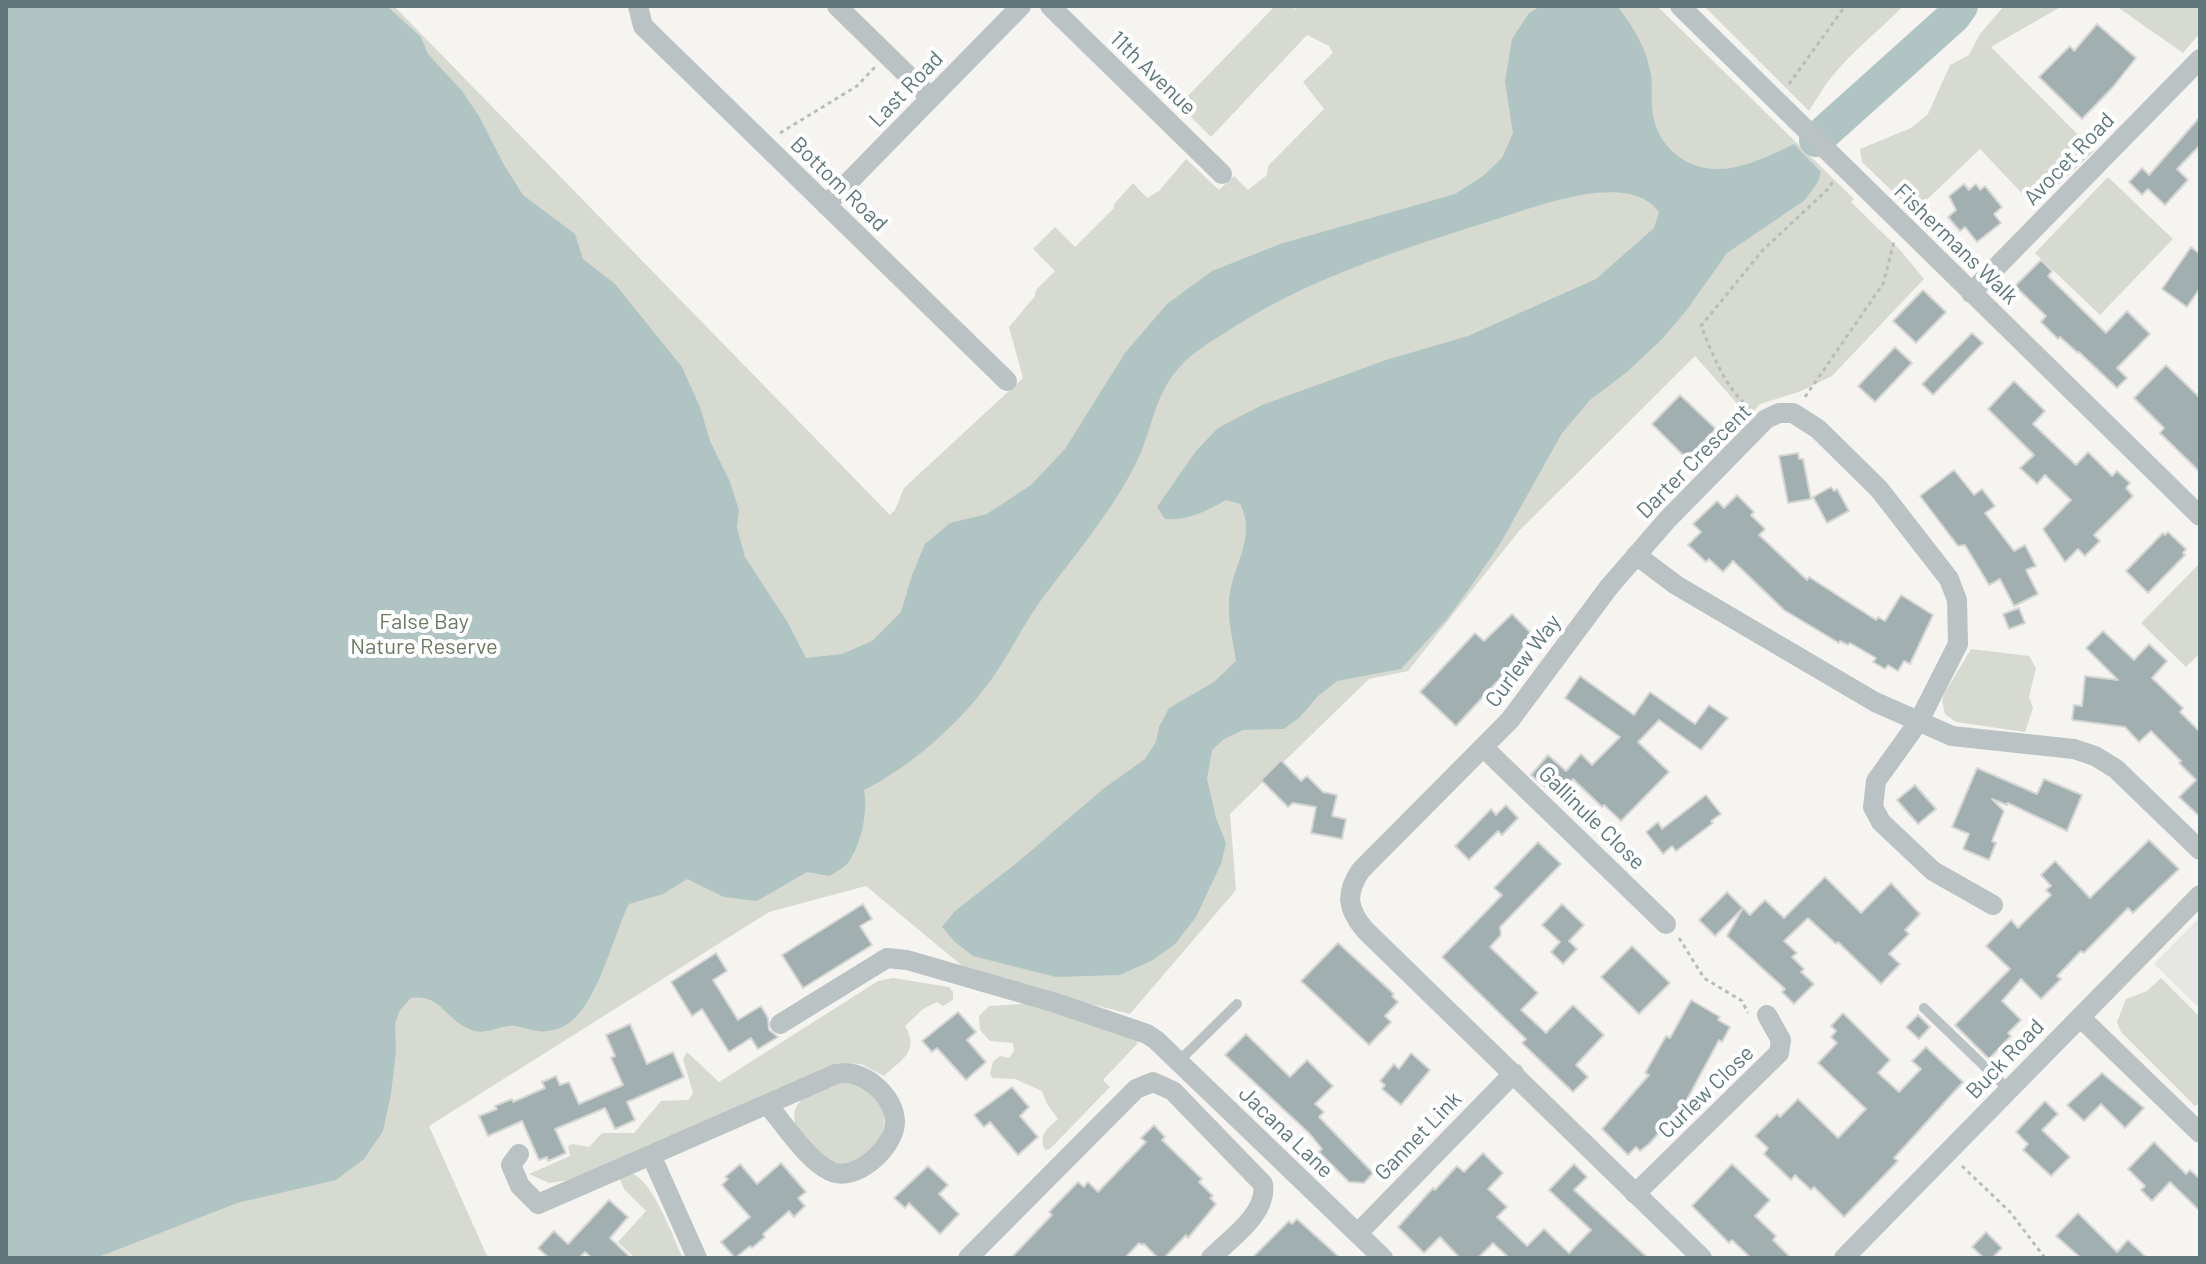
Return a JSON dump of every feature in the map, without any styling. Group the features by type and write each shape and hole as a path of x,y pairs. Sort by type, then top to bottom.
{"street":[{"path":"837,6 931,98"},
{"name":"Last Road","path":"826,205 1021,6"},
{"name":"11th Avenue","path":"1050,6 1222,174"},
{"name":"Fishermans Walk","path":"1680,6 1796,122 1838,171 1971,293 2200,516"},
{"name":"Bottom Road","path":"639,13 643,26 1007,381"},
{"name":"Avocet Road","path":"1971,293 2200,59"},
{"name":"Darter Crescent","path":"1636,555 1766,419 1779,413 1793,413"},
{"path":"1793,413 1818,429 1879,489 1949,579 1957,600 1958,644 1919,721 1876,781 1872,799 1875,814 1897,839 1933,871 1993,905"},
{"path":"1636,555 1676,585 1875,702 1952,736 2074,749 2095,756 2116,769 2200,850"},
{"name":"Curlew Way","path":"1636,555 1510,720 1361,870 1350,890 1349,902 1365,930 1702,1258"},
{"name":"Gallinule Close","path":"1483,747 1666,924"},
{"name":"Buck Road","path":"1844,1258 2200,895"},
{"name":"Jacana Lane","path":"780,1024 887,958 907,960 1124,1026 1156,1040 1383,1258"},
{"name":"Curlew Close","path":"1635,1194 1779,1053 1781,1040 1767,1015"},
{"path":"2080,1017 2200,1133"},
{"path":"519,1154 511,1165 520,1186 542,1212 651,1155 767,1104 836,1074 853,1072 872,1082 890,1104 895,1126 888,1143 865,1166 856,1173 837,1174 817,1163 767,1104"},
{"name":"Gannet Link","path":"1358,1233 1514,1073"},
{"path":"968,1258 1136,1089 1153,1082 1173,1091 1263,1184 1264,1196 1255,1213 1211,1258"},
{"path":"651,1155 697,1258"}],"lane":[{"path":"1179,1061 1237,1004"},
{"path":"1924,1008 2008,1089"}],"path":[{"path":"1784,91 1845,6"},
{"path":"763,143 857,86 887,55"},
{"path":"1766,419 1742,402 1713,356 1701,326 1762,251 1829,188 1838,171"},
{"path":"1793,413 1883,284 1896,234"},
{"path":"1666,924 1679,938 1704,978 1742,1001 1749,1015 1767,1015"},
{"path":"1948,1152 2010,1212 2045,1258"}],"shaded area":[{"name":"False Bay Nature Reserve","path":"6,6 387,6 421,37 428,54 462,91 523,195 575,234 583,259 615,284 682,367 700,407 710,441 730,482 739,510 737,528 745,557 788,623 806,658 842,654 872,641 901,612 925,544 950,523 987,514 1031,485 1065,449 1125,353 1167,304 1212,271 1280,244 1455,194 1483,176 1502,158 1513,133 1505,82 1512,39 1529,13 1541,6 1617,6 1636,34 1647,58 1653,115 1658,131 1669,148 1687,162 1717,169 1733,168 1794,144 1821,172 1805,200 1727,253 1663,338 1627,372 1590,400 1562,433 1500,544 1447,619 1401,669 1337,681 1284,729 1243,730 1224,739 1212,750 1207,779 1216,818 1226,843 1221,864 1196,917 1175,944 1153,960 1120,975 1056,977 973,956 942,927 955,911 1103,789 1145,759 1156,742 1159,727 1169,708 1214,682 1236,661 1229,603 1245,541 1245,517 1240,504 1226,500 1197,514 1173,519 1165,519 1157,507 1196,451 1218,428 1262,405 1386,360 1468,336 1596,279 1654,228 1659,212 1647,201 1614,192 1575,196 1412,246 1303,289 1193,354 1167,385 1138,459 1117,497 1039,603 979,696 917,756 864,790 861,835 850,860 841,869 829,876 807,872 757,901 724,897 687,879 663,894 629,904 592,994 570,1022 557,1029 539,1031 509,1026 474,1031 429,999 411,998 400,1010 395,1024 396,1051 383,1131 364,1159 336,1180 237,1203 96,1258 6,1258"},
{"path":"2200,917 2200,1009 2154,964"}],"green space":[{"name":"False Bay Nature Reserve","path":"6,6 394,6 890,515 904,488 1023,378 1009,327 1035,296 1036,290 1055,271 1033,249 1055,227 1075,247 1114,208 1114,204 1133,183 1147,198 1159,191 1186,159 1219,190 1234,176 1248,190 1267,175 1268,166 1324,109 1303,82 1333,53 1329,46 1307,35 1211,137 1179,105 1275,6 1292,6 1295,9 1300,6 1657,6 1854,199 1851,202 1901,251 1924,279 1832,376 1799,392 1760,404 1749,417 1695,356 1519,531 1408,671 1369,679 1230,814 1236,890 1130,1014 972,974 866,886 769,912 429,1126 488,1258 6,1258"},
{"path":"1704,6 1903,6 1838,69 1809,111"},
{"path":"2004,6 2062,6 1991,47 2094,151 2035,207 1980,149 1914,212 1862,162 1860,149 1911,128 1928,114 1950,65 1969,55 1980,34"},
{"path":"2116,6 2194,6 2200,10 2200,33 2183,53"},
{"path":"2108,177 2173,239 2100,315 2035,253"},
{"path":"2200,563 2200,653 2186,667 2141,623"},
{"path":"1971,649 2029,656 2036,668 2029,697 2033,708 2025,732 1956,722 1945,714 1944,694"},
{"path":"893,978 949,987 953,1000 943,1006 937,1002 923,1009 905,1026 910,1048 884,1076 861,1064 838,1063 576,1179 549,1183 529,1174 570,1156 568,1146 572,1144 589,1147 602,1133 634,1133 661,1101 688,1100 693,1093 683,1059 687,1052 719,1082 878,981"},
{"path":"2161,978 2200,1017 2200,1102 2195,1106 2121,1032 2117,1022 2126,999 2147,991"},
{"path":"1039,1003 1125,1029 1138,1043 1103,1080 1110,1087 1050,1149 1045,1150 1043,1136 1058,1119 1042,1091 1015,1079 992,1078 993,1062 1000,1056 1009,1058 1014,1051 1013,1043 990,1041 980,1030 979,1016 989,1006"},
{"path":"840,1081 865,1088 876,1098 885,1119 879,1140 851,1166 826,1163 795,1124 794,1114 801,1100"},
{"path":"628,1172 637,1176 653,1195 683,1258 635,1258 618,1242 646,1211 624,1189 620,1179"}],"building":[{"path":"2097,24 2136,58 2082,119 2039,77 2070,46 2074,51"},
{"path":"2200,117 2200,145 2177,169 2188,180 2165,205 2148,189 2142,195 2129,182 2142,168 2149,175"},
{"path":"1964,184 1969,190 1976,184 1980,190 1985,186 2002,207 1994,214 2001,223 1977,242 1965,227 1960,231 1948,217 1956,210 1949,196"},
{"path":"2191,247 2200,254 2200,288 2187,307 2162,289"},
{"path":"2041,260 2052,271 2048,276 2106,333 2127,311 2150,334 2117,368 2127,378 2117,388 2041,322 2046,316 2015,286"},
{"path":"1923,290 1946,312 1916,343 1893,321"},
{"path":"1972,333 1983,343 1933,395 1922,384"},
{"path":"1895,347 1912,363 1875,402 1858,386"},
{"path":"2166,365 2200,398 2200,472 2160,433 2164,428 2134,398"},
{"path":"2014,381 2045,411 2033,424 2076,465 2088,452 2112,476 2117,471 2130,483 2126,488 2133,496 2094,535 2100,541 2085,556 2078,549 2065,562 2043,529 2071,500 2045,475 2037,484 2020,468 2034,455 1988,409"},
{"path":"1680,395 1716,429 1687,459 1652,424"},
{"path":"1798,453 1799,459 1803,459 1811,499 1788,503 1779,456"},
{"path":"1954,470 1974,495 1982,489 1995,506 1985,513 2014,551 2025,545 2036,566 2026,570 2038,594 2014,606 2000,579 1989,585 1965,545 1958,546 1920,496"},
{"path":"1831,487 1834,491 1837,489 1849,511 1827,523 1813,497"},
{"path":"1737,495 1765,529 1759,535 1807,580 1809,577 1876,620 1878,617 1885,621 1901,595 1933,615 1910,664 1904,661 1898,671 1888,665 1885,669 1873,662 1876,658 1850,643 1839,643 1784,610 1733,561 1723,572 1709,559 1706,562 1688,545 1701,532 1693,524 1717,501 1724,508"},
{"path":"2168,532 2186,549 2185,555 2148,593 2126,571 2163,533"},
{"path":"2019,608 2025,623 2009,629 2003,614"},
{"path":"1512,614 1532,634 1508,670 1456,726 1420,692 1475,633 1484,641"},
{"path":"2103,631 2134,660 2149,644 2167,661 2152,678 2183,708 2180,712 2200,732 2200,817 2179,797 2196,780 2151,731 2139,742 2125,727 2072,720 2074,705 2082,706 2085,676 2118,680 2086,648"},
{"path":"1580,676 1634,715 1650,692 1695,724 1709,705 1728,718 1701,750 1659,720 1638,742 1669,772 1621,821 1573,779 1557,797 1531,775 1548,755 1566,771 1581,754 1592,765 1620,737 1565,698"},
{"path":"1281,760 1301,781 1307,776 1323,792 1337,795 1332,816 1346,819 1342,839 1311,833 1316,807 1293,803 1288,807 1261,780"},
{"path":"1977,768 2037,794 2044,779 2082,795 2067,831 2008,803 1992,799 2004,811 1992,841 1996,843 1989,860 1963,849 1969,834 1952,827"},
{"path":"1915,785 1936,809 1918,824 1897,800"},
{"path":"1706,795 1721,814 1676,851 1672,846 1663,854 1646,832 1658,822 1662,829"},
{"path":"1506,805 1518,818 1502,835 1498,831 1469,860 1455,846 1491,809 1496,815"},
{"path":"2149,840 2179,869 2133,913 2128,908 2084,953 2081,951 2057,976 2061,979 2041,999 2021,979 2002,1001 2021,1020 2008,1033 2011,1036 1989,1059 1955,1025 2010,969 1986,946 2011,920 2018,928 2051,895 2046,890 2051,886 2041,875 2055,861 2090,898"},
{"path":"1538,842 1561,864 1500,927 1501,935 1490,947 1538,993 1521,1010 1546,1033 1573,1005 1604,1035 1576,1065 1588,1077 1573,1092 1522,1043 1526,1039 1442,957 1502,895 1494,888"},
{"path":"1825,877 1861,913 1891,883 1920,914 1905,930 1909,934 1889,954 1900,964 1881,984 1808,918 1784,941 1797,953 1792,957 1804,969 1801,972 1814,984 1794,1004 1782,992 1785,989 1727,936 1743,908 1750,915 1765,900 1784,918"},
{"path":"1727,892 1743,908 1715,936 1699,920"},
{"path":"863,904 872,919 860,926 872,945 803,988 782,955"},
{"path":"1562,904 1584,925 1569,941 1577,949 1563,964 1551,952 1560,942 1542,925"},
{"path":"1338,943 1394,994 1392,996 1398,1002 1385,1016 1391,1022 1369,1045 1301,981"},
{"path":"1632,946 1670,983 1639,1014 1601,977"},
{"path":"716,953 727,971 713,980 738,1020 761,1006 768,1018 769,1030 778,1037 758,1049 751,1038 729,1052 702,1009 692,1016 671,982"},
{"path":"1691,1000 1720,1017 1718,1020 1730,1027 1722,1042 1719,1040 1684,1105 1649,1144 1640,1151 1636,1147 1628,1155 1602,1129 1649,1075 1645,1073 1666,1036 1670,1038"},
{"path":"958,1012 976,1032 967,1040 986,1062 966,1080 937,1048 932,1052 922,1041"},
{"path":"1843,1013 1890,1060 1878,1073 1899,1092 1921,1069 1912,1061 1926,1047 1963,1082 1894,1158 1898,1161 1844,1217 1814,1187 1811,1190 1795,1175 1791,1180 1764,1154 1768,1148 1755,1136 1798,1099 1838,1138 1866,1109 1818,1063 1837,1043 1831,1037 1836,1031 1831,1026"},
{"path":"1918,1015 1930,1027 1919,1039 1906,1027"},
{"path":"630,1024 647,1064 673,1052 684,1077 627,1102 635,1120 615,1129 605,1108 555,1129 566,1153 548,1161 547,1157 539,1160 522,1121 488,1136 479,1116 497,1109 495,1106 545,1088 542,1082 556,1076 560,1085 569,1082 579,1104 623,1085 611,1058 615,1056 606,1035"},
{"path":"1246,1034 1290,1077 1307,1060 1333,1086 1315,1104 1324,1112 1319,1117 1373,1173 1364,1183 1349,1182 1319,1152 1322,1149 1310,1134 1225,1055"},
{"path":"1411,1053 1430,1070 1401,1105 1382,1089 1385,1085 1380,1081 1394,1064 1399,1069"},
{"path":"2102,1073 2144,1108 2125,1128 2101,1104 2084,1121 2067,1105"},
{"path":"1012,1087 1029,1107 1020,1116 1038,1137 1018,1155 990,1122 984,1127 974,1115"},
{"path":"2045,1101 2058,1114 2042,1130 2070,1157 2051,1176 2023,1150 2028,1144 2016,1132"},
{"path":"1154,1125 1165,1137 1162,1140 1202,1179 1199,1182 1213,1196 1210,1198 1216,1204 1188,1238 1186,1235 1164,1258 1158,1258 1139,1243 1125,1258 1011,1258 1078,1182 1084,1187 1088,1182 1098,1192 1146,1142 1141,1138"},
{"path":"2154,1142 2186,1174 2190,1170 2200,1179 2200,1211 2170,1182 2152,1201 2141,1190 2145,1186 2128,1169"},
{"path":"1483,1153 1503,1173 1488,1189 1507,1207 1497,1217 1527,1246 1544,1229 1569,1253 1591,1230 1549,1190 1574,1164 1587,1177 1574,1190 1648,1258 1509,1258 1493,1243 1478,1258 1460,1258 1440,1237 1424,1253 1398,1227 1457,1166 1464,1172"},
{"path":"781,1163 806,1192 798,1198 805,1206 794,1217 789,1211 763,1234 765,1237 735,1258 721,1242 750,1217 722,1185 728,1179 725,1177 740,1164 757,1184"},
{"path":"1732,1164 1770,1200 1755,1216 1776,1236 1773,1240 1791,1258 1751,1258 1732,1240 1729,1243 1692,1206"},
{"path":"928,1166 948,1185 939,1194 959,1214 940,1234 909,1203 905,1208 894,1198"},
{"path":"609,1200 628,1217 610,1238 631,1258 592,1258 585,1252 581,1256 583,1258 549,1258 538,1248 554,1231 568,1244"},
{"path":"2078,1213 2117,1252 2128,1240 2147,1258 2081,1258 2056,1236"},
{"path":"1297,1219 1340,1258 1252,1258 1289,1221 1292,1224"},
{"path":"1986,1232 2002,1248 1992,1258 1984,1258 1972,1247"}],"waterway":[{"path":"1816,140 1954,16 1961,6"}]}
